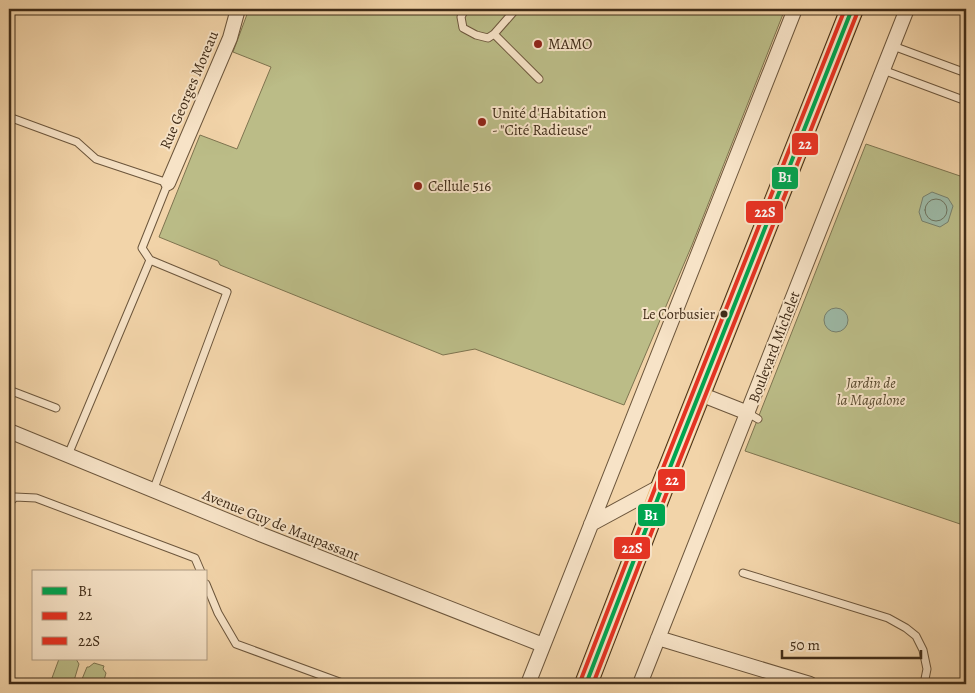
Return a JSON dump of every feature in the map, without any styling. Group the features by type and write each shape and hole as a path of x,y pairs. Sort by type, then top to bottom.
{"main road":[{"path":"586,684 852,9"}],"street":[{"name":"Rue Georges Moreau","path":"168,183 230,38 238,9"},
{"path":"528,684 795,9"},
{"name":"Boulevard Michelet","path":"640,684 753,416 907,9"},
{"path":"700,394 753,416"},
{"name":"Avenue Guy de Maupassant","path":"9,431 153,491 544,645"},
{"path":"592,524 663,485"},
{"path":"658,638 810,684"}],"lane":[{"path":"465,9 461,17 463,28 476,36 488,38 494,34 516,9"},
{"path":"494,34 539,79"},
{"path":"893,46 966,73"},
{"path":"883,70 966,101"},
{"path":"9,117 77,142 96,159 168,183 142,248 150,260 227,292 153,491"},
{"path":"68,456 150,260"},
{"path":"9,390 56,408"},
{"path":"9,503 15,497 36,498 195,558 200,570"},
{"path":"743,573 888,618 906,628 916,636 923,650 927,668 924,684"},
{"path":"208,589 218,613 236,644 345,684"}],"green space":[{"path":"249,9 785,9 692,245 624,405 475,349 443,355 220,265 218,261 159,237 200,135 237,149 271,67 233,52"},
{"name":"Jardin de la Magalone","path":"866,144 966,178 966,526 745,451"},
{"path":"59,660 77,660 79,664 73,684 55,684 52,678"},
{"path":"94,663 104,666 103,669 106,673 103,684 80,684 87,667"}],"water":[{"path":"932,192 948,198 953,206 948,222 940,227 922,221 919,212 923,197"},
{"path":"836,308 841,309 847,315 847,325 841,331 836,332 831,331 825,325 824,320 825,315 831,309"}],"transit line":[{"name":"22S","path":"580,682 845,9"},
{"name":"B1","path":"586,684 852,9"},
{"name":"22","path":"593,684 858,11"}],"place":[{"name":"MAMO","path":"538,44"},
{"name":"Unité d'Habitation - \"Cité Radieuse\"","path":"482,122"},
{"name":"Cellule 516","path":"418,186"},
{"name":"Le Corbusier","path":"724,314"}]}
